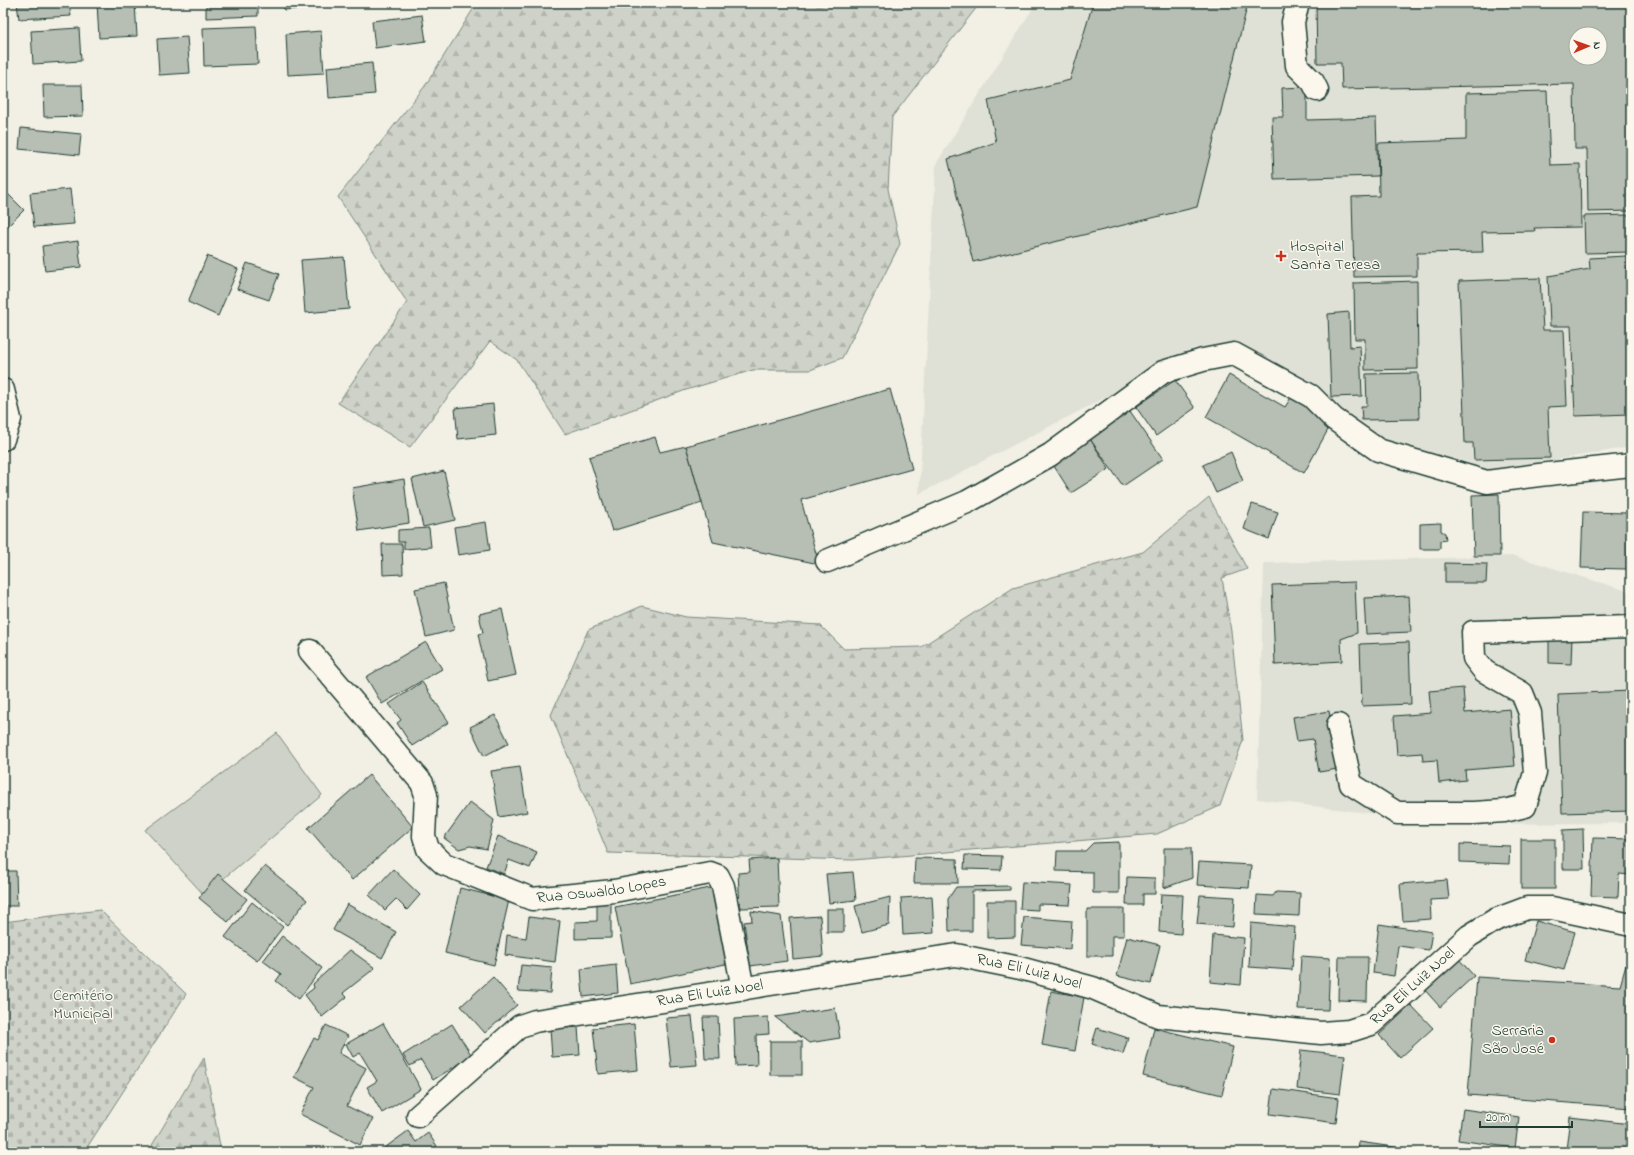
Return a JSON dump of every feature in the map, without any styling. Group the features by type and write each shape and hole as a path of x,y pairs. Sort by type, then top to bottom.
{"street":[{"path":"1298,3 1293,22 1297,66 1313,82 1317,90"},
{"path":"827,561 967,502 1050,455 1163,372 1203,360 1234,354 1311,396 1334,419 1378,450 1487,482 1631,465"},
{"path":"3,390 10,419 3,439"},
{"path":"1338,725 1351,784 1397,813 1474,813 1504,811 1525,806 1535,773 1530,713 1522,693 1484,671 1474,658 1473,632 1631,627"},
{"name":"Rua Oswaldo Lopes","path":"310,650 422,783 426,795 424,836 428,849 444,864 532,899 614,891 710,873 718,876 723,886 743,989"},
{"name":"Rua Eli Luiz Noel","path":"418,1116 520,1026 535,1021 956,955 1020,968 1093,988 1158,1016 1321,1033 1342,1032 1371,1024 1468,936 1495,920 1527,908 1552,908 1631,925"}],"shaded area":[{"name":"Hospital Santa Teresa","path":"1036,3 1631,3 1631,447 1549,461 1488,474 1470,463 1365,435 1253,361 1194,348 1120,390 919,494 936,164"},
{"path":"1514,556 1631,592 1631,823 1454,824 1257,799 1264,563"}],"green space":[{"path":"477,3 980,3 892,117 888,189 900,244 842,358 810,370 753,370 686,390 565,434 517,360 490,341 410,447 338,403 407,302 338,197 425,86"},
{"path":"1209,497 1247,569 1222,578 1231,631 1243,740 1220,806 1157,834 853,860 608,853 551,715 588,630 642,606 686,617 820,625 844,649 921,647 1013,588 1143,552"},
{"path":"277,733 322,795 204,895 145,830"},
{"name":"Cemitério Municipal","path":"100,910 186,994 84,1152 3,1152 3,922"},
{"path":"204,1058 221,1152 148,1152"}],"building":[{"path":"17,3 69,3 71,16 19,19"},
{"path":"97,3 135,3 137,36 99,38"},
{"path":"206,3 258,3 258,16 206,18"},
{"path":"283,3 319,3 320,7 284,10"},
{"path":"1093,3 1248,3 1197,207 973,262 948,159 996,142 988,100 1070,80"},
{"path":"1316,3 1631,3 1631,211 1588,212 1587,149 1575,149 1574,84 1342,89 1341,63 1317,63"},
{"path":"422,15 426,41 375,48 372,21"},
{"path":"256,26 258,64 204,66 203,28"},
{"path":"79,28 81,61 33,64 31,31"},
{"path":"321,31 324,73 288,75 286,34"},
{"path":"187,37 190,73 159,75 157,39"},
{"path":"372,63 375,94 329,98 327,67"},
{"path":"43,85 82,85 83,116 44,117"},
{"path":"1307,87 1307,120 1376,118 1378,176 1274,179 1272,117 1283,117 1282,88"},
{"path":"1547,91 1550,165 1580,164 1581,227 1534,228 1535,231 1482,232 1483,252 1417,253 1417,276 1354,277 1352,197 1379,196 1378,143 1466,140 1466,93"},
{"path":"21,128 81,134 79,155 19,149"},
{"path":"3,189 24,210 3,231"},
{"path":"70,189 74,224 34,227 30,193"},
{"path":"1631,215 1631,252 1585,253 1584,216"},
{"path":"78,241 81,267 45,271 42,246"},
{"path":"207,256 238,269 218,316 188,302"},
{"path":"1626,256 1626,268 1631,268 1631,414 1575,416 1571,326 1550,326 1548,276 1590,269 1589,258"},
{"path":"344,257 349,309 305,313 301,260"},
{"path":"247,263 279,274 269,300 237,289"},
{"path":"1540,278 1543,330 1564,330 1567,406 1548,407 1550,458 1474,460 1473,443 1465,443 1459,281"},
{"path":"1417,281 1418,369 1365,370 1365,339 1355,339 1354,283"},
{"path":"1349,312 1350,347 1360,346 1362,396 1331,397 1328,314"},
{"path":"1418,373 1419,419 1362,420 1361,406 1367,406 1366,374"},
{"path":"1229,375 1285,407 1292,396 1334,419 1304,473 1206,417"},
{"path":"1175,380 1195,408 1156,436 1136,407"},
{"path":"890,389 912,469 801,500 819,564 713,542 686,446"},
{"path":"493,404 496,435 458,439 455,408"},
{"path":"1130,411 1163,459 1123,486 1090,439"},
{"path":"655,437 660,452 686,446 702,503 612,531 589,457"},
{"path":"1090,439 1109,469 1071,493 1052,463"},
{"path":"1231,452 1243,481 1216,493 1203,465"},
{"path":"444,471 455,520 423,527 412,479"},
{"path":"404,479 409,523 359,531 352,488"},
{"path":"1499,494 1500,556 1474,556 1472,495"},
{"path":"1252,504 1278,512 1269,539 1244,529"},
{"path":"1583,512 1629,513 1627,569 1581,568"},
{"path":"486,522 490,550 458,555 454,527"},
{"path":"1441,523 1441,531 1445,533 1446,540 1440,541 1440,549 1420,549 1420,524"},
{"path":"429,528 431,547 404,549 404,542 398,542 398,530"},
{"path":"1631,543 1631,567 1629,567"},
{"path":"382,544 402,544 403,574 383,575"},
{"path":"1445,563 1487,564 1486,583 1445,583"},
{"path":"1355,582 1357,633 1341,639 1342,661 1275,665 1272,585"},
{"path":"444,583 454,630 426,637 415,589"},
{"path":"1409,596 1411,632 1366,634 1364,598"},
{"path":"502,609 516,675 488,681 478,634 483,633 479,614"},
{"path":"1549,636 1572,637 1571,664 1549,663"},
{"path":"426,642 442,669 382,704 366,677"},
{"path":"1409,642 1411,704 1362,706 1360,644"},
{"path":"422,682 449,722 412,746 397,723 401,720 389,704"},
{"path":"1463,688 1465,713 1510,709 1515,766 1465,770 1466,780 1439,783 1437,760 1423,761 1422,753 1397,755 1394,716 1431,713 1429,691"},
{"path":"1631,691 1631,811 1562,813 1558,694"},
{"path":"1329,711 1338,769 1319,772 1313,739 1297,741 1293,717"},
{"path":"495,715 509,743 484,756 470,727"},
{"path":"520,767 527,812 499,817 491,771"},
{"path":"369,775 413,827 352,880 308,828"},
{"path":"470,802 494,820 487,849 470,846 459,849 444,838"},
{"path":"1583,829 1584,869 1563,869 1563,830"},
{"path":"498,836 537,852 530,868 509,860 504,874 486,867"},
{"path":"1593,838 1631,839 1631,875 1619,874 1618,897 1591,896"},
{"path":"1521,839 1555,839 1555,889 1521,889"},
{"path":"1119,842 1119,893 1093,893 1093,872 1056,871 1057,851 1085,851 1093,843"},
{"path":"1460,844 1510,846 1509,864 1460,862"},
{"path":"1164,848 1191,848 1192,878 1164,888"},
{"path":"965,855 1002,856 1001,870 964,869"},
{"path":"777,858 779,907 740,908 738,873 750,872 749,860"},
{"path":"915,858 957,859 958,883 914,883"},
{"path":"1199,862 1251,865 1249,888 1197,885"},
{"path":"265,866 307,900 287,925 245,890"},
{"path":"393,869 420,895 407,910 396,899 385,910 369,895"},
{"path":"3,871 16,871 17,906 3,906"},
{"path":"853,872 856,900 829,903 826,874"},
{"path":"218,874 247,899 228,922 199,898"},
{"path":"1127,877 1155,878 1155,894 1143,894 1143,905 1126,905"},
{"path":"1447,880 1449,899 1430,900 1431,919 1403,921 1400,884"},
{"path":"1022,882 1072,885 1070,905 1038,904 1038,910 1020,909"},
{"path":"1010,886 1010,890 972,891 972,931 949,931 948,899 956,887"},
{"path":"715,887 730,963 630,984 615,907"},
{"path":"460,888 509,900 494,965 445,953"},
{"path":"1276,892 1300,893 1299,916 1256,914 1257,895 1273,896"},
{"path":"1161,894 1183,895 1181,934 1159,932"},
{"path":"1200,895 1235,897 1233,927 1197,924"},
{"path":"932,896 934,933 903,935 901,898"},
{"path":"890,897 889,925 862,932 855,906"},
{"path":"611,900 611,938 575,939 575,922 597,921 597,901"},
{"path":"987,901 1015,901 1015,937 987,938"},
{"path":"252,902 283,927 257,961 225,937"},
{"path":"347,904 396,932 382,958 333,930"},
{"path":"827,909 844,909 844,932 827,932"},
{"path":"1087,909 1124,909 1124,936 1112,936 1112,956 1087,956"},
{"path":"751,911 781,916 787,961 750,966 744,922 752,921"},
{"path":"820,916 823,956 793,959 790,918"},
{"path":"529,917 560,921 555,962 505,955 507,935 526,938"},
{"path":"1024,917 1072,921 1070,949 1021,945"},
{"path":"1536,921 1575,932 1564,970 1525,960"},
{"path":"1251,923 1295,927 1292,970 1249,967"},
{"path":"1379,924 1432,932 1429,950 1398,946 1394,976 1373,973"},
{"path":"1213,935 1244,938 1241,985 1210,982"},
{"path":"282,936 322,968 299,999 276,981 281,974 263,961"},
{"path":"1127,937 1160,945 1151,984 1117,976"},
{"path":"350,950 375,968 343,993 347,997 322,1017 305,995 314,988 313,984"},
{"path":"1301,956 1330,958 1328,1010 1298,1009"},
{"path":"1339,957 1368,957 1367,1001 1338,1000"},
{"path":"1457,957 1474,976 1440,1007 1423,988"},
{"path":"521,965 552,968 550,993 518,991"},
{"path":"616,965 618,993 583,997 581,969"},
{"name":"Serraria São José","path":"1626,965 1631,965 1631,1108 1468,1095 1477,977 1620,986"},
{"path":"493,977 517,1005 485,1033 461,1006"},
{"path":"1051,991 1084,997 1075,1051 1042,1045"},
{"path":"1411,1005 1433,1028 1400,1058 1379,1035"},
{"path":"835,1008 840,1038 809,1043 775,1017"},
{"path":"692,1016 697,1065 671,1067 666,1018"},
{"path":"703,1017 718,1017 720,1059 705,1059"},
{"path":"768,1017 769,1034 756,1035 757,1065 736,1066 734,1019"},
{"path":"383,1023 421,1089 382,1113 367,1087 377,1081 360,1053 353,1057 346,1044"},
{"path":"452,1024 472,1056 433,1080 421,1060 410,1066 403,1055"},
{"path":"634,1024 638,1070 598,1074 593,1028"},
{"path":"326,1025 348,1036 339,1053 366,1068 347,1106 373,1119 360,1145 300,1114 314,1087 294,1077 314,1038 318,1040"},
{"path":"578,1027 580,1055 552,1057 550,1029"},
{"path":"1097,1028 1128,1038 1123,1054 1092,1044"},
{"path":"1154,1028 1233,1047 1222,1095 1143,1076"},
{"path":"770,1041 802,1041 802,1075 770,1075"},
{"path":"1301,1050 1345,1055 1340,1094 1297,1089"},
{"path":"1273,1089 1339,1098 1336,1123 1270,1114"},
{"path":"1463,1109 1519,1117 1515,1148 1458,1140"},
{"path":"1570,1117 1631,1124 1631,1152 1580,1152 1566,1150"},
{"path":"408,1131 416,1142 428,1133 437,1146 429,1152 379,1152"},
{"path":"1359,1142 1428,1152 1358,1152"},
{"path":"271,1148 274,1152 264,1152"}],"place":[{"name":"Hospital Santa Teresa","path":"1281,256"},
{"name":"Serraria São José","path":"1552,1040"}]}
